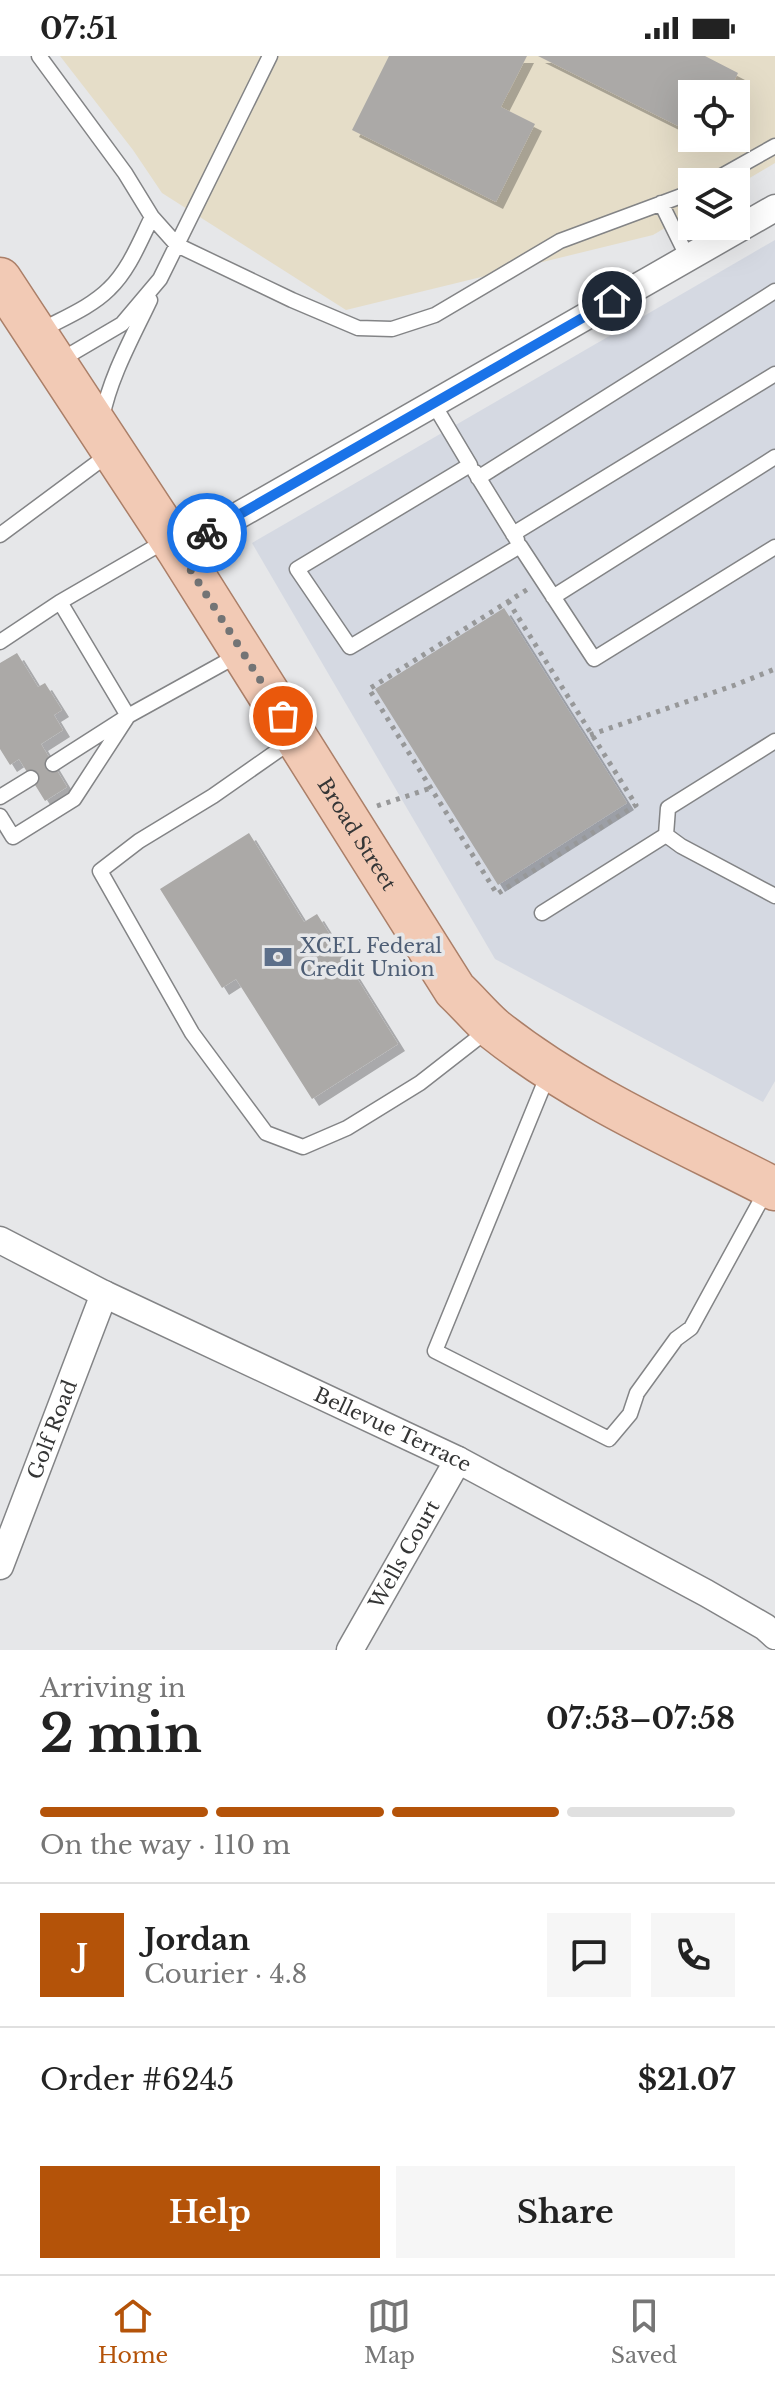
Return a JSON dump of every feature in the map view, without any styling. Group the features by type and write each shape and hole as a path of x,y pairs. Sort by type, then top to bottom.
{"main road":[{"name":"Broad Street","path":"0,279 174,544 455,990 492,1027 597,1097 773,1183"}],"street":[{"path":"174,544 433,403 775,208"},
{"name":"Bellevue Terrace","path":"0,1240 104,1294 458,1460 706,1593 775,1636"},
{"name":"Golf Road","path":"0,1566 104,1294"},
{"name":"Wells Court","path":"350,1650 458,1460"}],"lane":[{"path":"39,56 125,173 152,217 177,245 358,328 392,329 435,315 560,241 678,197"},
{"path":"0,535 106,440 109,392 160,279 270,56"},
{"path":"736,168 775,146"},
{"path":"661,203 688,258"},
{"path":"46,348 118,279 152,217"},
{"path":"46,348 107,335 122,324 160,279"},
{"path":"775,291 474,472 297,569 350,647 775,374"},
{"path":"433,403 594,659 775,547"},
{"path":"553,597 775,457"},
{"path":"0,642 60,602 174,544"},
{"path":"60,602 128,716"},
{"path":"53,764 128,716 243,652"},
{"path":"0,816 13,837 74,799 128,716"},
{"path":"297,738 213,796 139,841 100,871 192,1033 266,1133 303,1147 347,1128 420,1083 492,1027"},
{"path":"666,835 668,808 775,741"},
{"path":"0,797 31,778"},
{"path":"666,835 775,896"},
{"path":"542,913 666,835"},
{"path":"551,1068 435,1351 609,1439 630,1414 637,1393 676,1339 691,1328 773,1183"}],"path":[{"path":"508,601 636,805 497,894 369,689 508,601 542,580"},
{"path":"590,735 775,669"},
{"path":"376,806 431,788"}],"shaded area":[{"path":"60,56 775,56 775,163 750,178 750,168 678,168 678,220 653,235 346,310 162,193 133,150"},
{"path":"775,240 775,1081 763,1102 495,959 252,543"}],"building":[{"path":"389,56 527,56 501,107 535,124 496,202 352,130"},
{"path":"538,56 705,56 738,73 735,80 678,80 678,126"},
{"path":"504,608 627,803 498,885 375,689"},
{"path":"17,653 38,687 45,683 62,710 54,715 63,730 41,744 67,787 45,801 19,759 10,765 0,749 0,663"},
{"path":"249,833 304,922 317,914 398,1044 312,1099 236,979 222,988 160,889"}],"way so far":[{"path":"207,533 178,550 283,716"}],"place":[{"name":"XCEL Federal Credit Union","path":"278,957"}],"route":[{"path":"207,533 612,301"}]}
